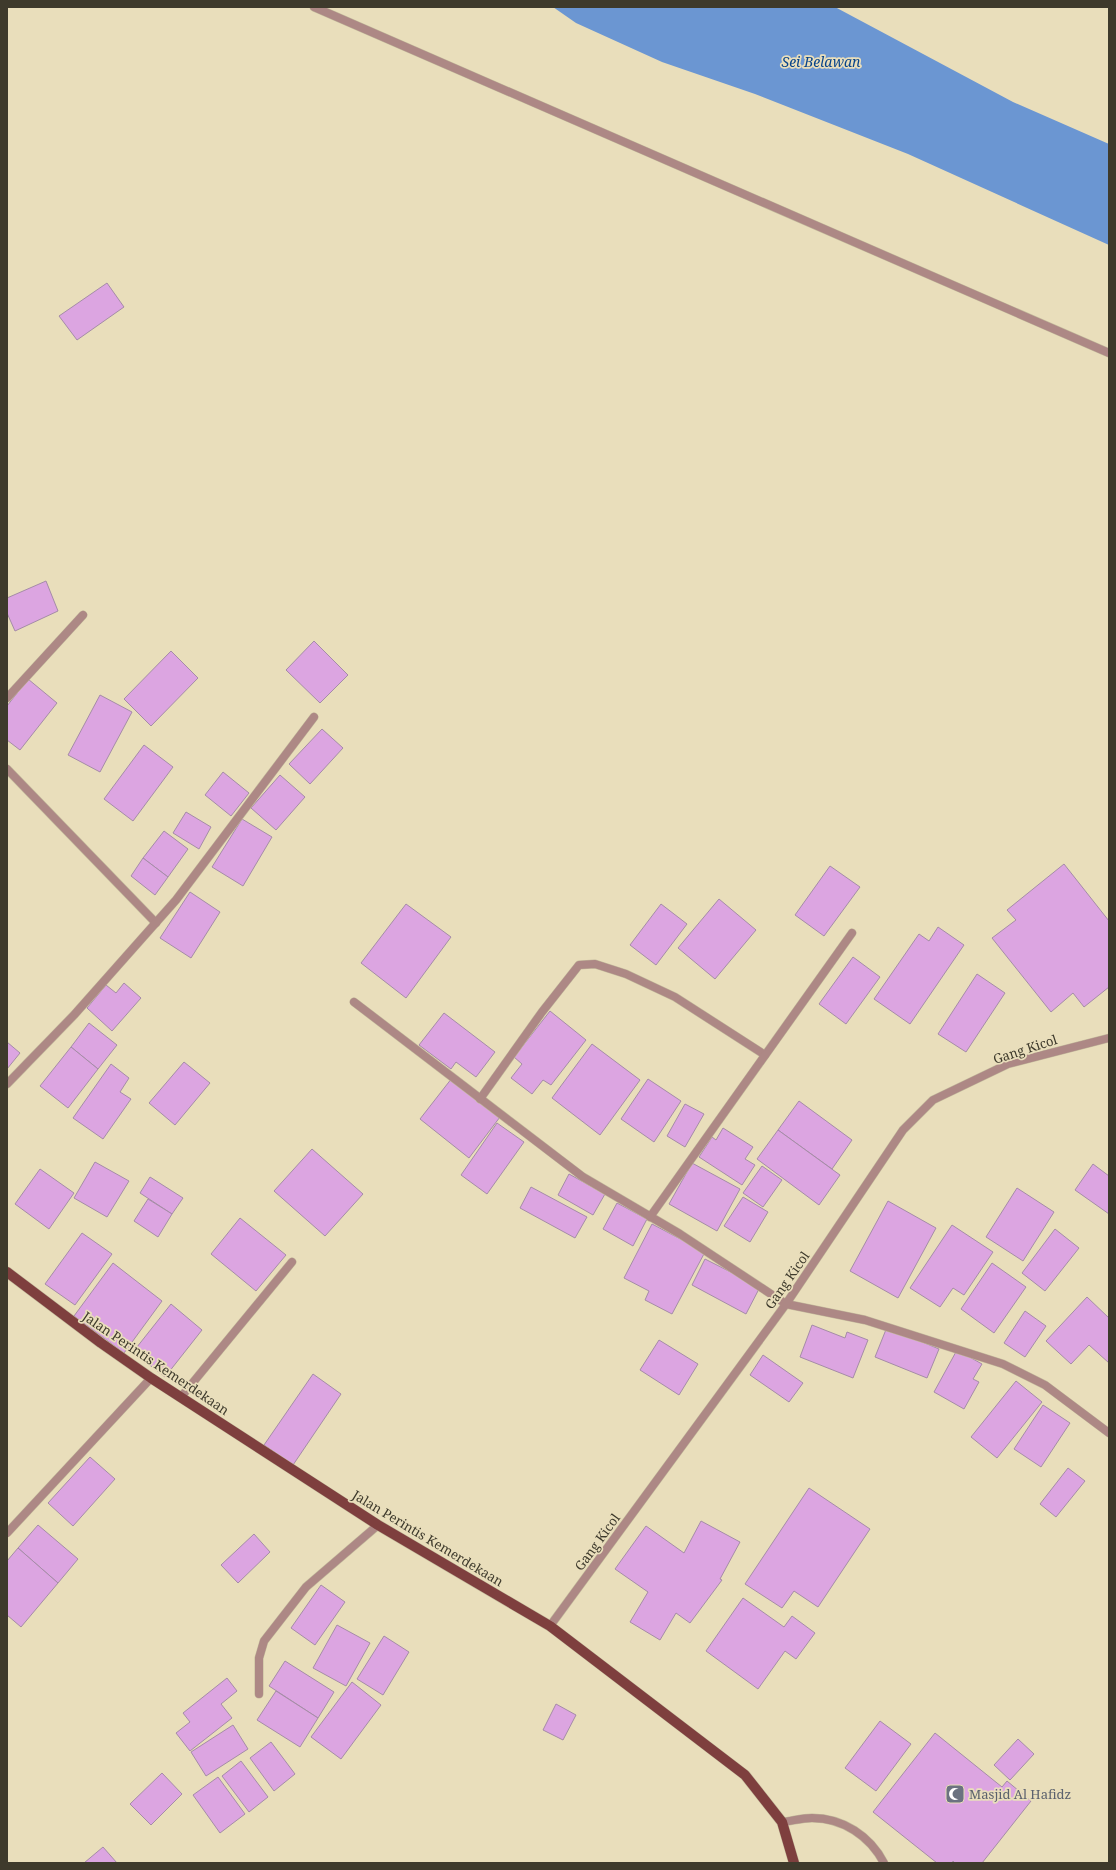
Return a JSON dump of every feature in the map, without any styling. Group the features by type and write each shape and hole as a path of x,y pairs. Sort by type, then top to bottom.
{"main road":[{"name":"Jalan Perintis Kemerdekaan","path":"7,1272 101,1343 151,1378 378,1525 550,1626 745,1775 782,1822 794,1863"}],"street":[{"path":"314,7 1109,353"},
{"path":"7,698 83,615"},
{"path":"7,1084 74,1015 176,900 314,716"},
{"path":"7,769 156,923"},
{"path":"650,1217 852,933"},
{"path":"480,1099 542,1012 579,965 595,964 626,974 675,997 765,1055"},
{"path":"354,1002 583,1177 680,1234 786,1304 865,1320 1003,1364 1045,1385 1109,1433"},
{"name":"Gang Kicol","path":"550,1626 786,1304 903,1130 933,1100 1008,1064 1109,1038"},
{"path":"181,1397 292,1262"},
{"path":"7,1533 151,1378"},
{"path":"259,1694 259,1658 264,1641 306,1587 378,1525"},
{"path":"782,1822 813,1818 833,1820 847,1825 863,1837 880,1856 884,1863"}],"water":[{"name":"Sei Belawan","path":"553,7 835,7 1013,102 1109,144 1109,245 908,154 755,94 662,62 576,23"}],"building":[{"path":"107,283 124,307 77,340 59,316"},
{"path":"46,581 58,611 15,631 7,613 7,598"},
{"path":"314,641 348,675 320,703 286,670"},
{"path":"171,651 198,678 151,726 124,699"},
{"path":"28,679 57,703 20,750 7,740 7,706"},
{"path":"100,695 132,712 100,772 68,755"},
{"path":"322,729 343,748 310,784 289,764"},
{"path":"144,745 173,767 133,821 104,799"},
{"path":"223,772 249,793 231,816 205,795"},
{"path":"280,775 305,797 276,830 251,808"},
{"path":"186,812 211,827 199,849 173,833"},
{"path":"242,819 272,837 243,886 212,867"},
{"path":"164,831 188,849 168,877 143,858"},
{"path":"143,858 168,877 155,895 131,876"},
{"path":"1064,864 1109,921 1109,987 1084,1007 1073,993 1051,1012 992,938 1016,920 1007,910"},
{"path":"830,866 860,887 824,936 795,915"},
{"path":"190,892 220,912 191,958 160,938"},
{"path":"719,899 756,930 715,979 678,948"},
{"path":"406,904 451,937 406,998 361,963"},
{"path":"661,904 687,924 656,965 630,945"},
{"path":"938,927 964,945 910,1024 874,999 919,934 929,941"},
{"path":"853,957 880,977 846,1024 819,1004"},
{"path":"977,974 1005,993 966,1052 938,1034"},
{"path":"124,983 141,998 112,1031 87,1008 106,985 116,993"},
{"path":"550,1011 586,1040 551,1085 543,1080 532,1094 511,1078 522,1064 514,1057"},
{"path":"444,1013 495,1052 476,1077 456,1062 451,1069 419,1045"},
{"path":"89,1023 117,1045 98,1069 71,1047"},
{"path":"7,1042 20,1053 7,1069"},
{"path":"592,1044 640,1080 600,1135 552,1098"},
{"path":"71,1047 98,1069 68,1108 40,1086"},
{"path":"184,1062 210,1083 175,1125 149,1103"},
{"path":"111,1064 129,1078 120,1092 131,1099 103,1139 73,1118"},
{"path":"452,1078 500,1117 469,1158 420,1119"},
{"path":"648,1079 681,1101 654,1142 621,1119"},
{"path":"799,1101 852,1140 832,1169 778,1130"},
{"path":"685,1104 704,1114 685,1147 667,1136"},
{"path":"497,1123 524,1142 487,1194 461,1175"},
{"path":"723,1128 753,1147 745,1159 755,1165 742,1185 699,1157 712,1137 716,1140"},
{"path":"778,1130 840,1175 819,1205 757,1159"},
{"path":"312,1149 363,1194 325,1236 274,1191"},
{"path":"95,1162 129,1181 107,1217 74,1198"},
{"path":"692,1163 740,1189 717,1231 669,1204"},
{"path":"1093,1164 1109,1176 1109,1214 1075,1190"},
{"path":"762,1166 782,1180 763,1207 743,1193"},
{"path":"40,1169 74,1193 49,1229 15,1204"},
{"path":"569,1174 605,1194 593,1215 558,1195"},
{"path":"150,1177 183,1198 172,1214 140,1193"},
{"path":"531,1187 587,1217 575,1238 520,1208"},
{"path":"1017,1188 1054,1212 1023,1261 986,1237"},
{"path":"743,1197 768,1212 750,1242 724,1226"},
{"path":"148,1199 172,1214 158,1237 134,1221"},
{"path":"888,1201 936,1228 898,1298 850,1271"},
{"path":"617,1203 647,1219 633,1246 603,1229"},
{"path":"240,1218 286,1255 256,1291 211,1254"},
{"path":"652,1224 705,1252 672,1314 645,1300 649,1291 624,1278"},
{"path":"952,1225 993,1252 964,1295 953,1288 940,1307 910,1288"},
{"path":"1055,1229 1079,1248 1045,1291 1022,1273"},
{"path":"82,1233 112,1254 75,1305 45,1284"},
{"path":"705,1259 760,1287 746,1314 692,1285"},
{"path":"113,1263 162,1301 124,1353 74,1316"},
{"path":"992,1263 1026,1287 994,1333 961,1309"},
{"path":"1087,1297 1109,1318 1109,1363 1089,1345 1071,1364 1046,1341"},
{"path":"171,1304 202,1330 165,1377 133,1352"},
{"path":"1025,1311 1046,1326 1025,1357 1004,1343"},
{"path":"812,1325 845,1338 847,1332 868,1340 853,1378 800,1357"},
{"path":"887,1327 939,1349 927,1378 875,1357"},
{"path":"659,1340 698,1364 679,1395 640,1370"},
{"path":"957,1350 982,1364 973,1379 979,1382 964,1409 934,1392"},
{"path":"763,1355 803,1383 789,1402 750,1375"},
{"path":"313,1374 341,1394 293,1465 264,1445"},
{"path":"1016,1381 1042,1402 997,1458 971,1437"},
{"path":"1043,1405 1070,1423 1041,1467 1014,1449"},
{"path":"90,1457 115,1479 73,1526 48,1503"},
{"path":"1068,1468 1085,1481 1056,1517 1040,1504"},
{"path":"809,1488 870,1529 818,1607 794,1591 782,1608 745,1584"},
{"path":"701,1521 740,1542 720,1579 722,1580 690,1623 676,1613 660,1640 630,1622 648,1592 615,1569 646,1526 684,1553"},
{"path":"38,1525 78,1559 58,1583 18,1548"},
{"path":"254,1534 270,1552 238,1583 221,1565"},
{"path":"18,1548 58,1583 21,1627 7,1615 7,1561"},
{"path":"321,1585 345,1602 315,1645 291,1628"},
{"path":"743,1598 784,1627 792,1616 815,1633 796,1659 785,1651 758,1689 706,1651"},
{"path":"337,1625 370,1643 346,1686 313,1668"},
{"path":"384,1636 409,1652 383,1695 357,1679"},
{"path":"285,1661 334,1692 318,1718 269,1686"},
{"path":"227,1678 237,1691 221,1704 232,1718 190,1751 176,1733 190,1722 183,1713"},
{"path":"352,1682 381,1705 341,1759 311,1737"},
{"path":"276,1691 318,1718 300,1747 257,1720"},
{"path":"556,1704 576,1715 563,1740 543,1730"},
{"path":"880,1721 911,1744 876,1791 845,1768"},
{"path":"233,1725 248,1749 206,1776 191,1752"},
{"name":"Masjid Al Hafidz","path":"935,1733 1002,1787 1007,1781 1031,1801 982,1863 955,1863 953,1861 952,1863 937,1863 873,1812"},
{"path":"1018,1739 1034,1754 1010,1780 994,1765"},
{"path":"271,1742 295,1774 274,1791 250,1758"},
{"path":"241,1761 268,1797 249,1812 222,1776"},
{"path":"162,1773 182,1794 151,1825 130,1804"},
{"path":"218,1777 245,1814 220,1833 193,1795"},
{"path":"103,1847 117,1863 84,1863"}],"place":[{"name":"Masjid Al Hafidz","path":"955,1794"}]}
